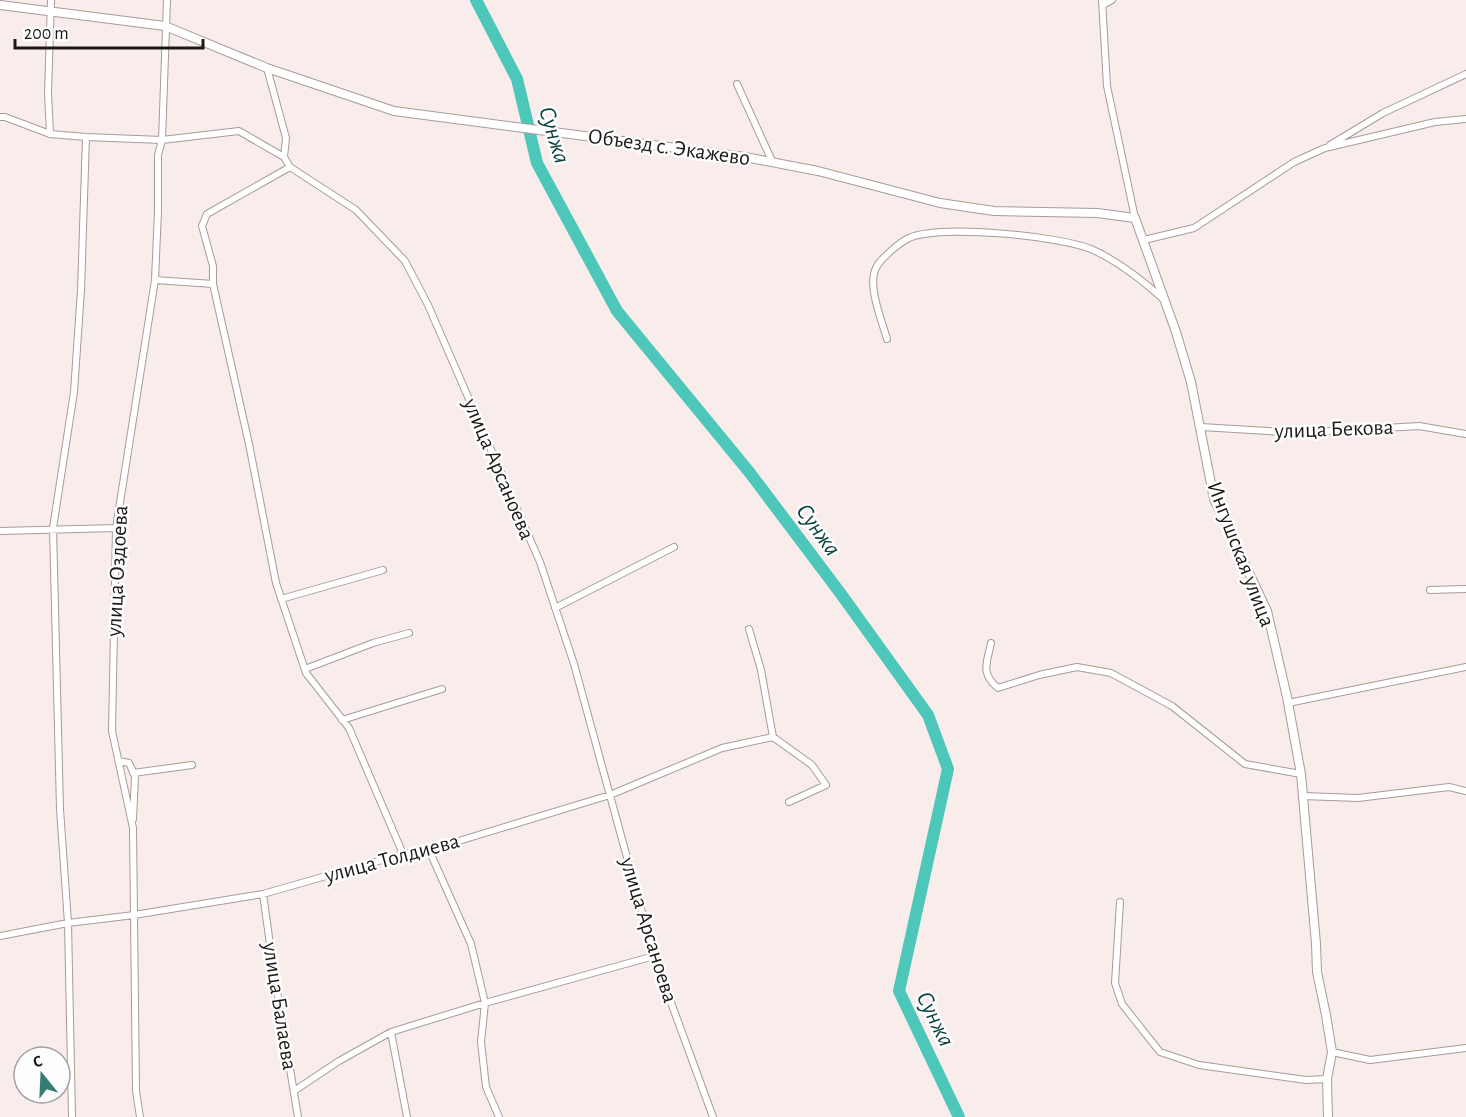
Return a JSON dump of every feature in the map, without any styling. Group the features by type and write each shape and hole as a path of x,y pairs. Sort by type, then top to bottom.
{"main road":[{"name":"Объезд с. Экажево","path":"0,5 165,26 267,68 394,111 772,162 818,171 940,203 994,211 1097,213 1135,218"},
{"name":"Ингушская улица","path":"1135,218 1191,382 1215,499 1268,611 1288,703 1300,774 1317,972 1332,1052 1327,1079 1328,1117"}],"street":[{"path":"50,134 48,93 51,0"},
{"name":"улица Оздоева","path":"140,1117 136,1091 133,828 112,731 116,528 155,280 158,155 162,140 166,0"},
{"path":"1102,2 1112,0"},
{"name":"Ингушская улица","path":"1102,2 1107,86 1135,218"},
{"path":"267,68 286,138 284,157"},
{"path":"1144,240 1194,228 1294,162 1325,148 1383,113 1466,74"},
{"path":"737,84 772,162"},
{"name":"улица Арсаноева","path":"0,117 50,134 86,137 162,140 239,131 284,157 290,167 356,210 405,261 428,305 540,562 574,664 654,956 713,1117"},
{"path":"1325,148 1435,122 1466,119"},
{"path":"72,1117 68,922 60,809 52,528 74,392 86,137"},
{"path":"290,167 207,214 202,225 213,266 213,284 281,599 305,669 349,728 403,854"},
{"path":"887,339 872,284 875,270 882,259 909,238 943,232 1012,234 1064,242 1091,249 1142,279 1165,301"},
{"path":"155,280 213,284"},
{"name":"улица Бекова","path":"1201,427 1299,433 1419,426 1466,434"},
{"path":"0,531 116,528"},
{"path":"555,608 674,547"},
{"path":"281,599 383,570"},
{"path":"1430,590 1466,589"},
{"path":"749,629 773,736 812,765 826,785 789,802"},
{"path":"305,669 373,643 409,633"},
{"path":"992,643 985,671 989,680 998,688 1039,675 1077,667 1112,673 1172,706 1245,764 1300,774"},
{"path":"1288,703 1466,667"},
{"path":"342,720 442,689"},
{"name":"улица Толдиева","path":"0,936 68,922 134,915 263,894 403,854 429,850 610,795 722,748 773,736"},
{"path":"119,761 129,763 135,776 133,828"},
{"path":"133,773 192,765"},
{"path":"1302,796 1358,798 1449,787 1466,791"},
{"path":"429,850 471,944 486,1003 481,1042 486,1087 499,1117"},
{"name":"улица Балаева","path":"263,894 298,1117"},
{"path":"1120,902 1115,983 1117,994 1122,1004 1160,1052 1199,1065 1306,1080 1327,1079"},
{"path":"294,1091 339,1061 391,1032 654,956"},
{"path":"391,1032 407,1117"},
{"path":"1332,1052 1370,1060 1466,1048"}],"waterway":[{"name":"Сунжа","path":"476,0 517,79 537,163 617,311 750,473 928,715 948,769 899,991 959,1117"}]}
